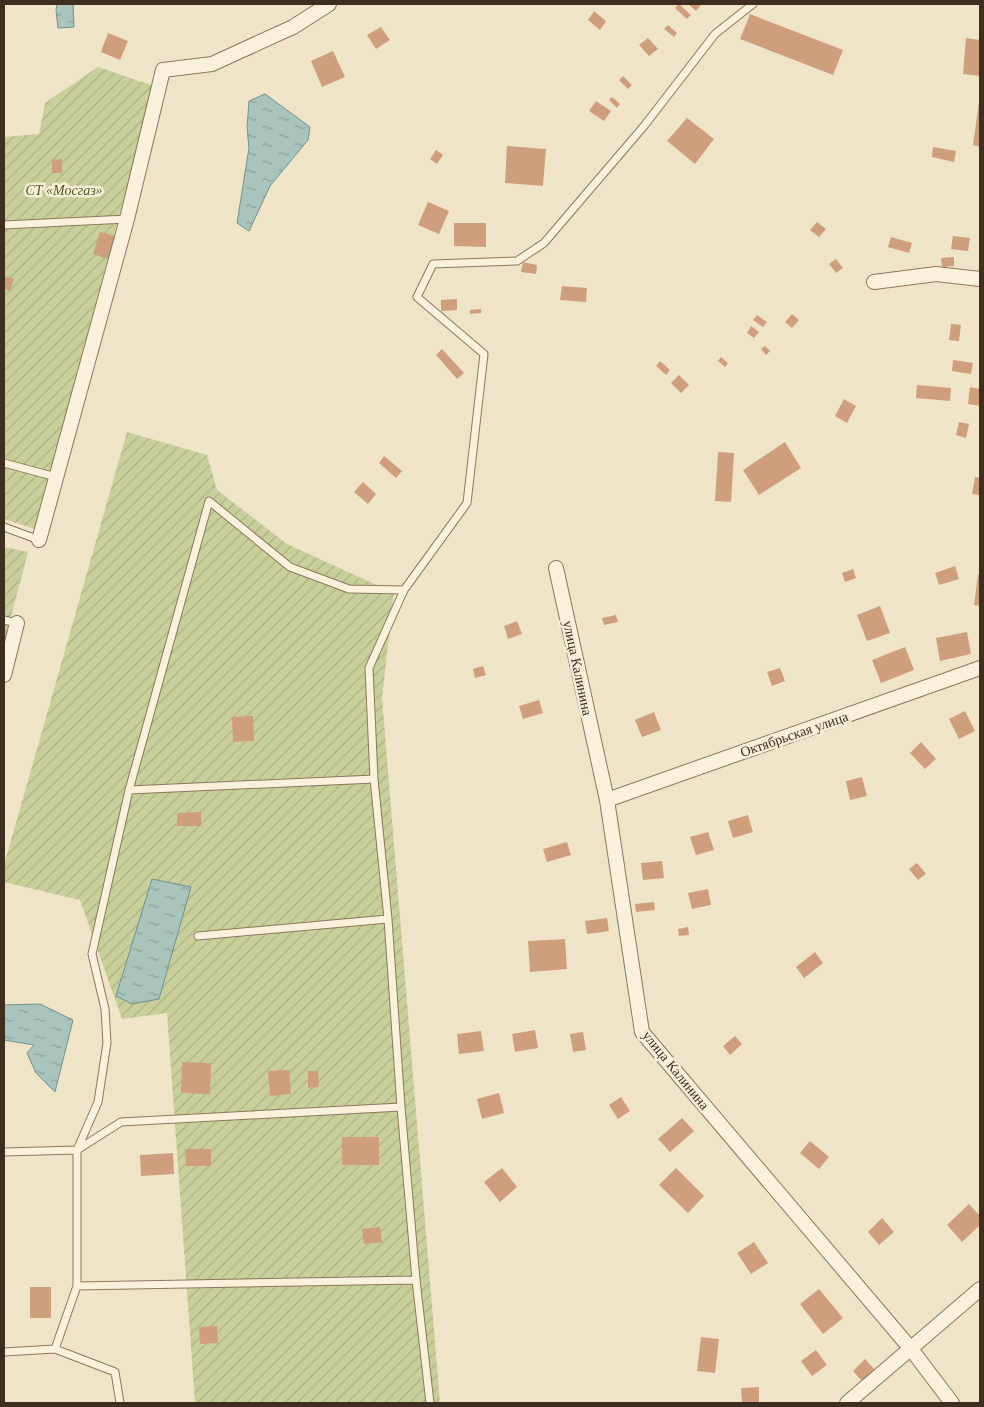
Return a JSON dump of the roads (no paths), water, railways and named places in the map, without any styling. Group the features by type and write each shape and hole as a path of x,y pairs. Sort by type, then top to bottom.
{"street":[{"path":"39,540 127,219 163,70 212,64 293,26 328,4"},
{"path":"874,282 936,274 980,279"},
{"name":"улица Калинина","path":"556,568 607,800 642,1032 911,1349 952,1403"},
{"path":"4,675 11,622"},
{"name":"Октябрьская улица","path":"607,800 980,668"},
{"path":"847,1403 980,1289"}],"lane":[{"path":"430,1403 416,1280 400,1107 388,919 374,779 369,668 404,590 467,504 484,354 418,297 433,264 517,261 544,243 644,126 715,34 753,4"},
{"path":"4,225 127,219"},
{"path":"4,463 56,477"},
{"path":"55,1349 77,1286 77,1150 98,1102 107,1043 105,1009 92,954 129,790 209,500 290,567 350,589 404,590"},
{"path":"4,528 39,540"},
{"path":"129,790 374,779"},
{"path":"198,936 388,919"},
{"path":"4,1152 77,1150 121,1122 400,1107"},
{"path":"77,1286 416,1280"},
{"path":"4,1352 55,1349 115,1372 120,1403"}],"water":[{"path":"57,4 73,4 74,27 58,28"},
{"path":"265,94 310,127 308,140 270,186 249,231 237,223 249,148 247,127 249,101"},
{"path":"152,879 191,887 159,999 132,1004 116,996"},
{"path":"40,1004 73,1020 55,1092 36,1073 27,1053 34,1045 4,1040 4,1005"}],"park label":[{"name":"СТ «Мосгаз»","path":"64,190"}]}
